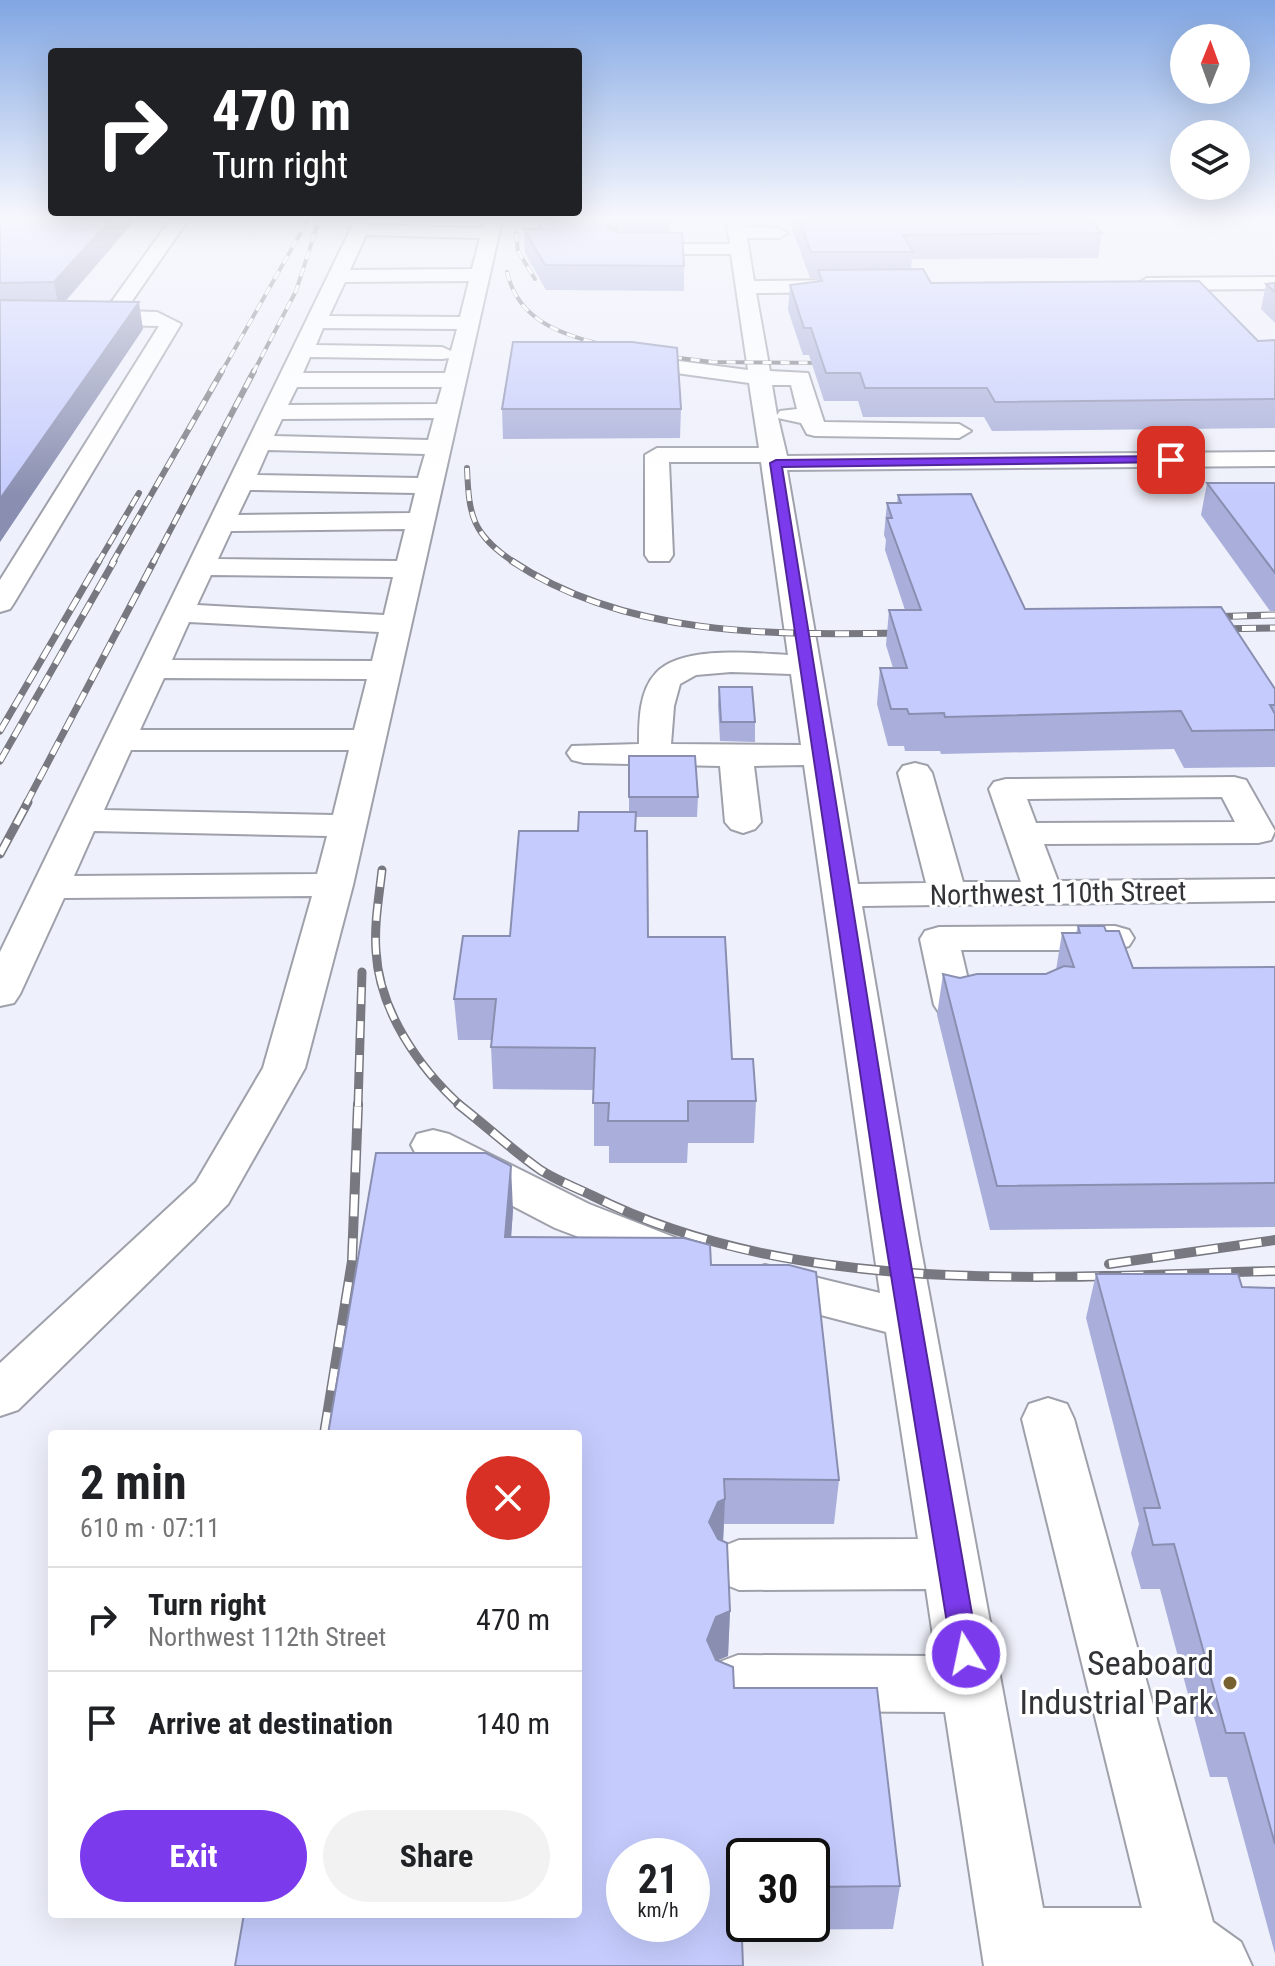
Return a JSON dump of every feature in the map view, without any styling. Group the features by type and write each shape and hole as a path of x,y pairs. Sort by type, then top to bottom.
{"street":[{"path":"111,317 115,312"},
{"path":"0,994 322,312"},
{"path":"303,351 432,312"},
{"path":"289,380 444,312"},
{"path":"274,412 450,312"},
{"path":"0,1395 212,1193 284,1068 308,990 334,885 440,447 469,312"},
{"path":"752,312 909,1319 1017,1954 1201,1954 1048,1419"},
{"path":"0,317 157,318 171,324 0,603"},
{"path":"600,360 629,360 770,428 1096,460"},
{"path":"770,428 800,378 815,429 959,431"},
{"path":"659,555 657,455 810,416"},
{"path":"1082,438 1096,460"},
{"path":"259,443 440,447"},
{"path":"1096,460 1092,466 1098,480 1177,469 1273,465"},
{"path":"241,482 430,486"},
{"path":"222,523 422,521"},
{"path":"201,567 411,569"},
{"path":"179,613 397,624"},
{"path":"655,754 655,732 664,681 670,674 701,663 807,665"},
{"path":"153,669 386,670"},
{"path":"119,740 369,740"},
{"path":"584,753 820,755"},
{"path":"736,756 743,822"},
{"path":"915,773 948,894"},
{"path":"1022,834 1258,832 1234,787 1006,789 1022,834 1037,893 1032,949"},
{"path":"82,820 348,826"},
{"path":"51,887 334,885"},
{"name":"Northwest 110th Street","path":"841,895 1275,890"},
{"path":"954,1005 939,939 1032,949 1121,938"},
{"path":"433,1145 572,1216 710,1269 909,1319"},
{"path":"739,1565 950,1564"},
{"path":"738,1683 971,1684"}],"building":[{"path":"0,312 132,312 0,499"},
{"path":"799,312 1229,312 1258,341 1275,340 1275,399 995,402 987,388 865,388 860,373 826,373 811,328 804,328"},
{"path":"513,342 632,342 677,348 681,409 502,409"},
{"path":"1207,483 1275,483 1275,573"},
{"path":"971,494 1025,609 1221,607 1275,689 1275,705 1270,705 1275,714 1275,730 1192,731 1181,711 945,717 944,713 909,714 907,709 891,709 880,668 907,668 889,610 921,610 887,518 892,518 887,503 901,503 898,495"},
{"path":"719,687 752,687 755,722 721,722"},
{"path":"629,756 695,756 698,797 629,797"},
{"path":"579,812 636,812 635,831 647,831 648,937 725,937 732,1059 753,1059 756,1101 688,1101 688,1121 608,1121 609,1103 593,1103 595,1048 491,1047 496,999 454,999 463,936 510,936 519,831 578,831"},
{"path":"1078,926 1104,926 1106,931 1119,931 1133,968 1275,967 1275,1183 997,1186 943,974 960,978 977,974 1046,974 1064,966 1074,967 1062,933 1080,933"},
{"path":"376,1153 486,1153 511,1166 505,1237 684,1238 710,1245 711,1265 789,1265 816,1272 839,1480 724,1479 725,1499 718,1502 709,1522 718,1539 727,1543 730,1611 716,1617 707,1640 716,1660 733,1667 734,1688 877,1688 900,1886 830,1887 830,1838 726,1838 726,1942 742,1942 743,1966 235,1966 243,1918 582,1918 582,1430 329,1430"},
{"name":"Seaboard Industrial Park","path":"1096,1274 1238,1274 1242,1287 1275,1288 1275,1844 1244,1733 1226,1733 1174,1544 1153,1545 1144,1508 1160,1508"}],"railway":[{"path":"221,373 256,312"},
{"path":"253,373 285,312"},
{"path":"530,312 561,332 612,347"},
{"path":"655,355 712,362 834,363"},
{"path":"112,563 222,371"},
{"path":"153,563 254,371"},
{"path":"467,468 469,499 476,523 490,543 513,562"},
{"path":"98,563 139,493"},
{"path":"0,731 99,561"},
{"path":"0,761 114,561"},
{"path":"26,804 154,561"},
{"path":"513,562 557,586 604,605 653,618 704,627 755,631 909,633"},
{"path":"1205,617 1275,615"},
{"path":"1214,629 1275,628"},
{"path":"0,854 28,802"},
{"path":"382,870 376,941 384,995 416,1055 461,1106"},
{"path":"358,1106 362,972"},
{"path":"325,1430 352,1261 358,1104"},
{"path":"458,1104 529,1161 558,1180 672,1229 754,1252 840,1266 927,1274 1016,1277 1275,1271"},
{"path":"1109,1264 1275,1240"}],"place":[{"name":"Seaboard Industrial Park","path":"1230,1683"}],"route":[{"path":"966,1654 890,1207 776,463 1171,460"}]}
